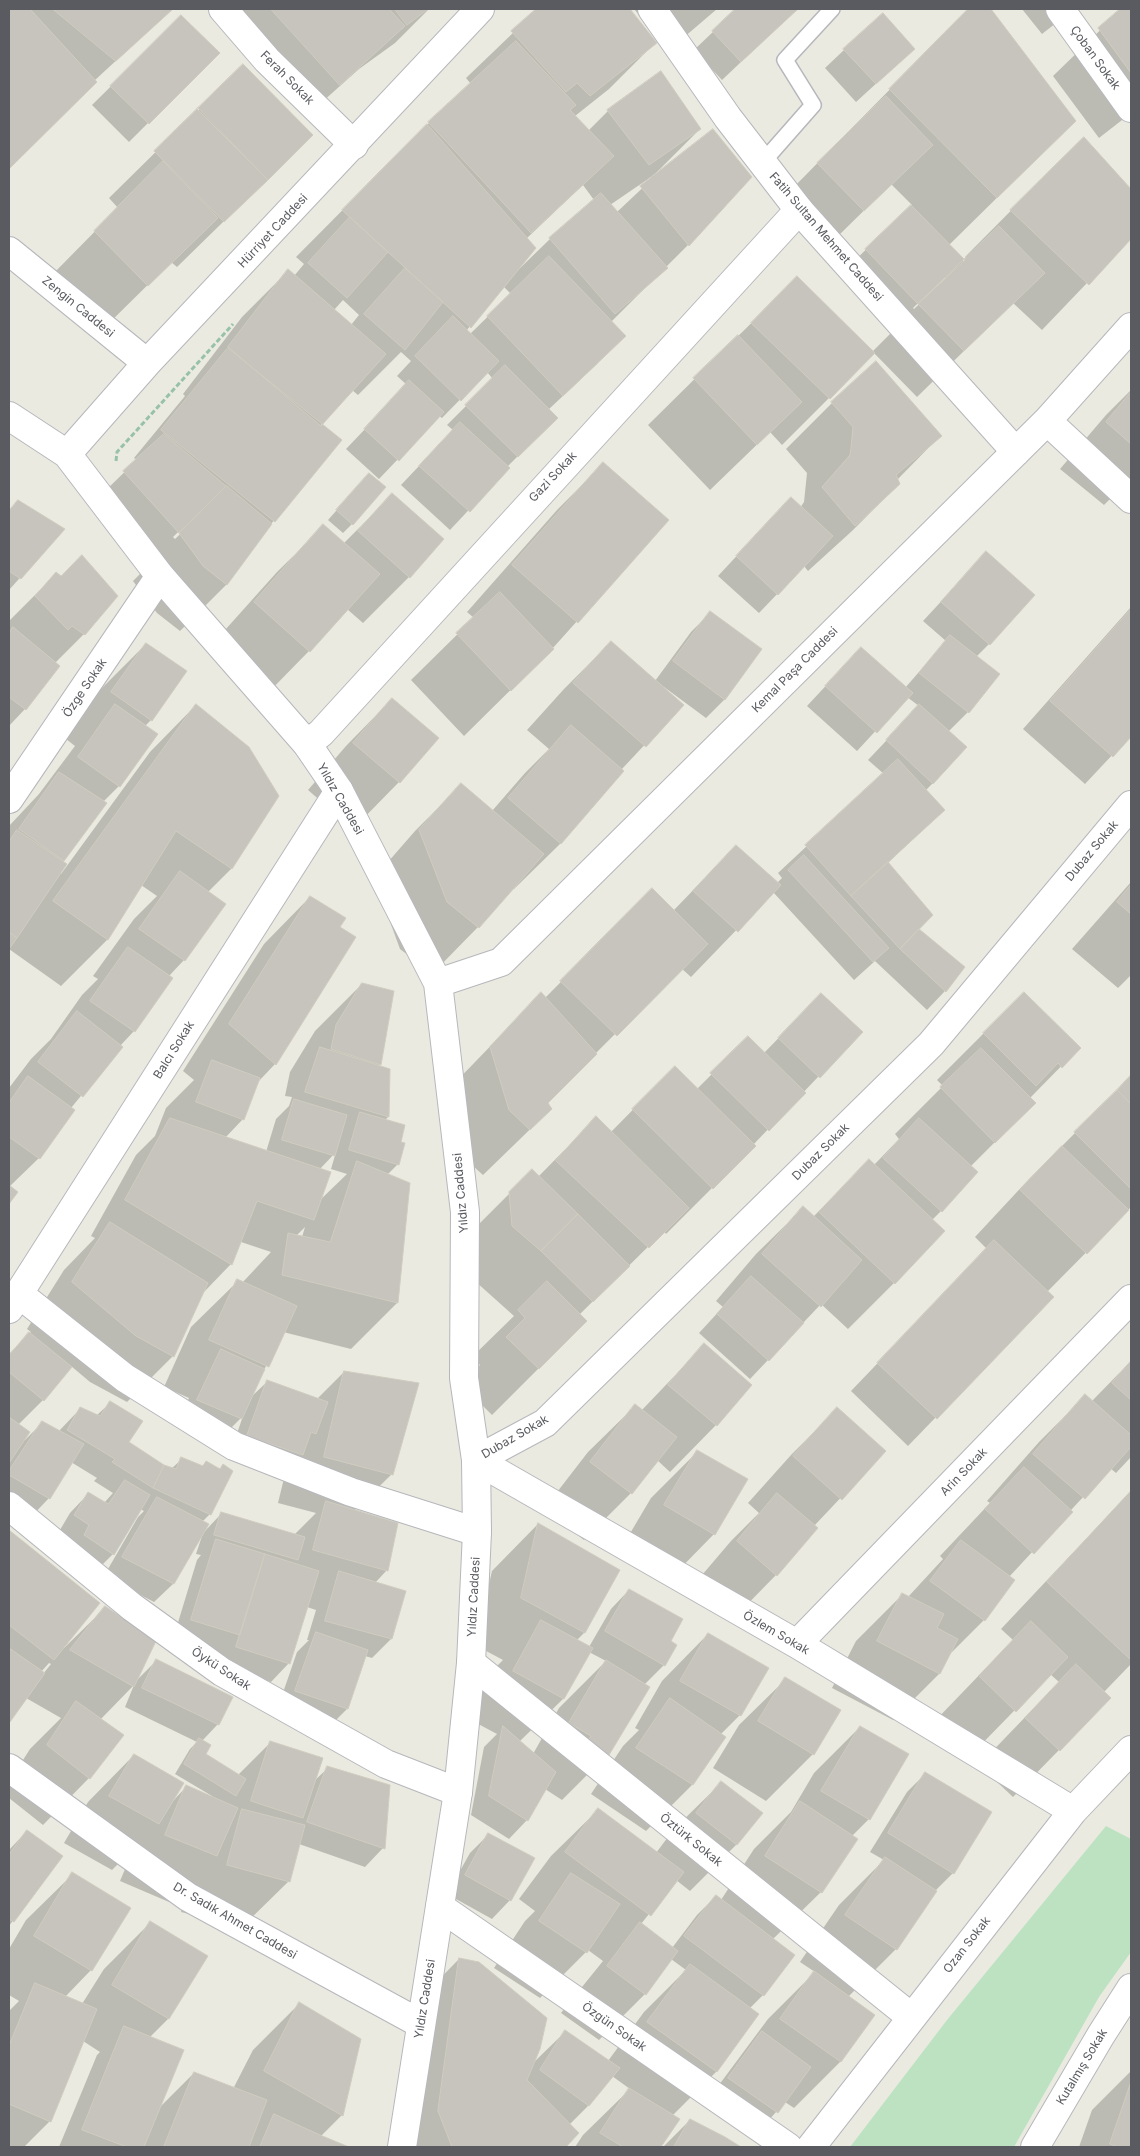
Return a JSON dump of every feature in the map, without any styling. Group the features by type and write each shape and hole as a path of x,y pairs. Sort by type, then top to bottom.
{"street":[{"name":"Ferah Sokak","path":"223,9 267,60 354,145"},
{"name":"Hürriyet Caddesi","path":"67,454 147,363 480,9"},
{"name":"Fatih Sultan Mehmet Caddesi","path":"652,9 728,118 800,210 1016,452"},
{"name":"Çoban Sokak","path":"1060,9 1131,108"},
{"name":"Gazi Sokak","path":"307,744 321,733 800,210"},
{"name":"Zengin Caddesi","path":"9,251 147,363"},
{"name":"Kemal Paşa Caddesi","path":"438,983 502,962 1047,421 1131,327"},
{"path":"1047,421 1131,499"},
{"name":"Yıldız Caddesi","path":"12,426 67,454 160,576 307,744 338,791 438,983 465,1212 464,1378 476,1460 477,1532 471,1663 458,1792 402,2147"},
{"name":"Özge Sokak","path":"9,799 160,576"},
{"name":"Balcı Sokak","path":"14,1301 338,791"},
{"name":"Dubaz Sokak","path":"476,1460 545,1423 931,1044 1131,805"},
{"name":"Arin Sokak","path":"797,1644 1131,1299"},
{"path":"14,1301 125,1378 234,1446 350,1492 477,1532"},
{"name":"Özlem Sokak","path":"476,1460 797,1644 1073,1811"},
{"name":"Öykü Sokak","path":"9,1506 132,1607 222,1672 386,1764 458,1792"},
{"name":"Öztürk Sokak","path":"471,1663 911,2017"},
{"name":"Ozan Sokak","path":"812,2147 911,2017 1073,1811 1131,1750"},
{"name":"Dr. Sadık Ahmet Caddesi","path":"9,1768 188,1898 421,2024"},
{"name":"Özgün Sokak","path":"440,1907 788,2147"},
{"name":"Kutalmış Sokak","path":"1034,2147 1100,2035 1131,1988"}],"lane":[{"path":"762,163 813,105 785,60 832,9"}],"path":[{"path":"114,468 117,452 238,319"}],"green space":[{"path":"1106,1826 1131,1839 1131,1952 1099,1997 1014,2147 850,2147 947,2020"}],"building":[{"path":"9,9 30,9 97,82 9,169"},
{"path":"53,9 173,9 116,61"},
{"path":"271,9 389,9 405,26 340,85"},
{"path":"395,9 428,9 407,25"},
{"path":"536,9 630,9 657,43 590,96 577,83 566,92 511,31"},
{"path":"735,9 798,9 741,62 712,31"},
{"path":"968,9 991,9 1076,121 997,198 889,89"},
{"path":"1120,9 1131,9 1131,73 1098,28"},
{"path":"883,13 915,49 876,84 843,49"},
{"path":"181,15 220,53 149,124 110,86"},
{"path":"516,41 576,105 570,110 614,156 531,233 428,122"},
{"path":"243,64 313,135 268,180 197,109"},
{"path":"661,71 701,129 649,165 607,110"},
{"path":"886,96 933,145 864,211 817,163"},
{"path":"198,108 268,180 224,222 154,151"},
{"path":"427,124 536,248 471,328 342,210"},
{"path":"713,129 752,177 689,246 640,186"},
{"path":"1084,137 1131,189 1131,239 1089,285 1010,210"},
{"path":"163,161 218,218 148,286 94,231"},
{"path":"601,193 668,268 615,314 549,238"},
{"path":"911,205 965,260 918,304 865,249"},
{"path":"350,217 388,252 347,298 308,263"},
{"path":"999,226 1045,273 964,351 918,304"},
{"path":"549,256 626,336 563,396 487,316"},
{"path":"405,268 443,302 405,350 364,314"},
{"path":"288,269 386,354 321,426 228,347"},
{"path":"797,276 875,353 830,399 751,323"},
{"path":"453,316 499,361 461,401 415,356"},
{"path":"738,335 802,402 757,445 693,378"},
{"path":"228,348 342,440 275,522 161,430"},
{"path":"876,361 942,436 896,475 900,484 855,526 822,487 850,455 851,448 853,427 831,402"},
{"path":"505,365 558,418 518,457 465,405"},
{"path":"409,380 444,412 399,461 364,429"},
{"path":"1131,392 1131,444 1106,422"},
{"path":"460,422 510,468 470,512 419,466"},
{"path":"164,434 226,486 179,533 123,471"},
{"path":"603,462 669,520 578,623 512,565"},
{"path":"369,473 386,487 353,525 336,510"},
{"path":"227,486 272,524 227,585 203,566 179,533"},
{"path":"392,493 444,539 410,578 358,531"},
{"path":"791,497 833,536 778,595 736,556"},
{"path":"18,500 65,529 21,579 9,571 9,511"},
{"path":"323,524 380,574 310,652 254,602"},
{"path":"986,551 1035,595 990,645 941,602"},
{"path":"82,555 118,596 85,635 72,626 68,630 35,596 56,572 61,576"},
{"path":"500,592 554,649 511,691 456,633"},
{"path":"1131,609 1131,737 1113,757 1050,701"},
{"path":"710,611 762,649 725,700 673,661"},
{"path":"13,627 60,666 26,710 9,697 9,634"},
{"path":"950,635 1000,674 969,713 919,673"},
{"path":"611,641 684,705 646,747 573,683"},
{"path":"146,643 187,671 152,721 111,692"},
{"path":"861,647 913,693 877,733 825,686"},
{"path":"392,698 439,738 400,783 353,743"},
{"path":"115,704 158,734 120,787 78,757"},
{"path":"196,704 249,747 279,796 232,869 176,831 108,940 53,901"},
{"path":"919,704 967,747 933,784 886,740"},
{"path":"571,725 624,771 561,844 508,798"},
{"path":"898,759 945,810 851,896 805,845"},
{"path":"59,772 107,803 64,861 19,829"},
{"path":"461,783 544,854 479,928 447,902 419,830"},
{"path":"17,830 67,864 17,938 9,932 9,842"},
{"path":"736,845 781,885 738,932 693,891"},
{"path":"804,855 889,948 873,962 788,870"},
{"path":"888,862 933,915 900,949 851,896"},
{"path":"180,871 226,904 185,961 139,929"},
{"path":"1131,885 1131,914 1117,902"},
{"path":"652,888 708,944 617,1036 560,981"},
{"path":"310,896 346,918 340,927 356,937 276,1065 229,1024"},
{"path":"919,929 965,967 946,992 900,949"},
{"path":"9,932 17,938 9,949"},
{"path":"128,947 173,978 135,1032 90,1001"},
{"path":"362,983 394,991 381,1065 331,1049 336,1025"},
{"path":"541,992 597,1054 548,1103 552,1109 530,1130 509,1110 490,1047"},
{"path":"1024,992 1081,1048 1062,1068 1058,1063 1036,1086 983,1033"},
{"path":"821,993 863,1032 820,1078 778,1038"},
{"path":"77,1011 123,1047 83,1097 38,1062"},
{"path":"748,1036 806,1093 769,1131 710,1073"},
{"path":"320,1047 390,1069 389,1117 305,1092"},
{"path":"981,1048 1036,1103 995,1143 940,1087"},
{"path":"212,1060 260,1078 244,1120 196,1102"},
{"path":"675,1066 756,1146 713,1189 632,1109"},
{"path":"1131,1075 1131,1104 1117,1090"},
{"path":"28,1076 75,1110 40,1159 9,1137 9,1103"},
{"path":"1117,1090 1131,1104 1131,1189 1074,1132"},
{"path":"294,1099 347,1115 335,1156 282,1140"},
{"path":"360,1112 405,1125 401,1142 405,1143 399,1165 349,1150"},
{"path":"596,1116 689,1208 649,1248 556,1161"},
{"path":"170,1118 331,1172 314,1220 257,1201 232,1265 125,1200"},
{"path":"919,1118 978,1172 942,1212 883,1158"},
{"path":"1062,1146 1129,1210 1087,1254 1020,1190"},
{"path":"869,1159 945,1231 895,1284 819,1212"},
{"path":"357,1161 410,1183 398,1303 282,1275 288,1233 330,1242"},
{"path":"532,1169 578,1214 541,1251 512,1226 509,1192"},
{"path":"9,1185 18,1192 9,1204"},
{"path":"803,1206 862,1260 821,1307 762,1254"},
{"path":"578,1214 630,1266 593,1302 541,1251"},
{"path":"110,1222 208,1283 174,1357 136,1336 72,1282"},
{"path":"994,1240 1054,1297 937,1419 877,1363"},
{"path":"751,1276 804,1323 769,1361 717,1314"},
{"path":"237,1279 297,1306 269,1367 209,1340"},
{"path":"547,1281 587,1321 539,1369 506,1337 525,1318 518,1310"},
{"path":"29,1332 72,1367 44,1401 9,1372 9,1356"},
{"path":"704,1343 752,1385 717,1426 668,1385"},
{"path":"221,1349 265,1369 242,1419 197,1400"},
{"path":"1131,1361 1131,1400 1112,1383"},
{"path":"344,1371 419,1383 393,1475 324,1457"},
{"path":"267,1380 328,1402 316,1434 311,1432 303,1455 247,1436"},
{"path":"1085,1394 1131,1435 1131,1447 1085,1499 1033,1454"},
{"path":"110,1401 143,1421 129,1442 164,1465 153,1488 112,1462 115,1459 67,1430 80,1407 100,1416"},
{"path":"635,1404 677,1437 632,1494 590,1462"},
{"path":"837,1407 886,1451 842,1500 793,1456"},
{"path":"9,1417 30,1432 9,1463"},
{"path":"42,1421 84,1444 50,1499 9,1475 9,1471"},
{"path":"697,1450 748,1479 715,1535 664,1505"},
{"path":"181,1457 203,1466 206,1461 220,1469 223,1464 233,1471 211,1515 153,1488 164,1465 176,1469"},
{"path":"1024,1467 1073,1512 1034,1554 985,1509"},
{"path":"125,1480 150,1495 114,1555 84,1535 89,1525 74,1515 88,1492 108,1504"},
{"path":"1131,1491 1131,1660 1047,1582"},
{"path":"777,1493 818,1528 777,1576 737,1541"},
{"path":"157,1497 209,1524 174,1584 122,1557"},
{"path":"326,1501 398,1523 388,1571 313,1550"},
{"path":"221,1512 305,1537 298,1560 214,1535"},
{"path":"538,1523 620,1570 585,1633 521,1598"},
{"path":"9,1530 100,1603 54,1660 9,1625"},
{"path":"216,1539 265,1554 240,1635 191,1620"},
{"path":"961,1540 1015,1580 985,1621 930,1581"},
{"path":"265,1554 319,1571 290,1664 236,1647"},
{"path":"339,1571 406,1591 392,1639 325,1621"},
{"path":"629,1589 683,1619 671,1641 677,1645 665,1666 605,1631"},
{"path":"902,1593 944,1614 937,1628 958,1639 940,1674 877,1641"},
{"path":"105,1606 156,1641 134,1687 70,1650"},
{"path":"541,1620 593,1648 564,1699 513,1671"},
{"path":"1031,1621 1068,1657 1016,1712 979,1676"},
{"path":"316,1632 368,1650 348,1709 295,1691"},
{"path":"708,1633 769,1668 741,1716 680,1681"},
{"path":"9,1648 45,1673 10,1722 9,1721"},
{"path":"156,1659 233,1697 219,1725 142,1688"},
{"path":"606,1660 650,1687 609,1755 588,1741 591,1736 569,1723"},
{"path":"1076,1664 1111,1698 1060,1751 1025,1718"},
{"path":"785,1677 841,1710 814,1755 758,1721"},
{"path":"670,1698 726,1737 693,1785 636,1748"},
{"path":"76,1701 124,1735 90,1779 47,1745"},
{"path":"503,1726 556,1772 528,1821 489,1796"},
{"path":"860,1726 909,1754 870,1820 821,1791"},
{"path":"199,1738 211,1745 206,1754 246,1779 236,1796 184,1764"},
{"path":"270,1741 323,1758 303,1818 251,1801"},
{"path":"134,1754 184,1783 159,1824 109,1796"},
{"path":"327,1766 390,1785 385,1849 307,1822"},
{"path":"925,1772 992,1812 954,1874 888,1833"},
{"path":"721,1781 763,1813 737,1845 696,1813"},
{"path":"186,1785 238,1808 217,1856 165,1835"},
{"path":"800,1801 858,1839 822,1893 765,1856"},
{"path":"598,1808 684,1872 651,1916 565,1852"},
{"path":"242,1809 305,1825 290,1882 227,1865"},
{"path":"27,1830 63,1856 14,1922 9,1919 9,1855"},
{"path":"488,1833 535,1858 511,1901 465,1875"},
{"path":"885,1857 937,1891 897,1950 845,1915"},
{"path":"72,1872 131,1908 92,1971 34,1936"},
{"path":"571,1873 620,1904 587,1953 539,1921"},
{"path":"716,1895 795,1955 764,1996 684,1936"},
{"path":"150,1921 208,1956 169,2019 112,1985"},
{"path":"640,1922 678,1951 646,1995 607,1966"},
{"path":"459,1958 479,1962 547,2018 540,2049 527,2080 579,2133 566,2147 452,2147 438,2111"},
{"path":"690,1964 759,2014 717,2072 647,2022"},
{"path":"814,1971 875,2015 841,2062 780,2019"},
{"path":"35,1983 97,2009 51,2122 9,2104 9,2046"},
{"path":"299,2002 361,2039 343,2116 264,2071"},
{"path":"124,2026 184,2050 144,2147 127,2147 82,2130"},
{"path":"565,2030 620,2068 589,2106 540,2070"},
{"path":"762,2031 811,2067 778,2113 728,2078"},
{"path":"194,2072 267,2100 249,2147 164,2147"},
{"path":"1131,2082 1131,2147 1118,2147 1110,2144"},
{"path":"629,2088 680,2119 661,2147 623,2147 600,2133"},
{"path":"274,2114 320,2135 349,2147 260,2147"},
{"path":"690,2119 725,2137 741,2147 674,2147"}]}
